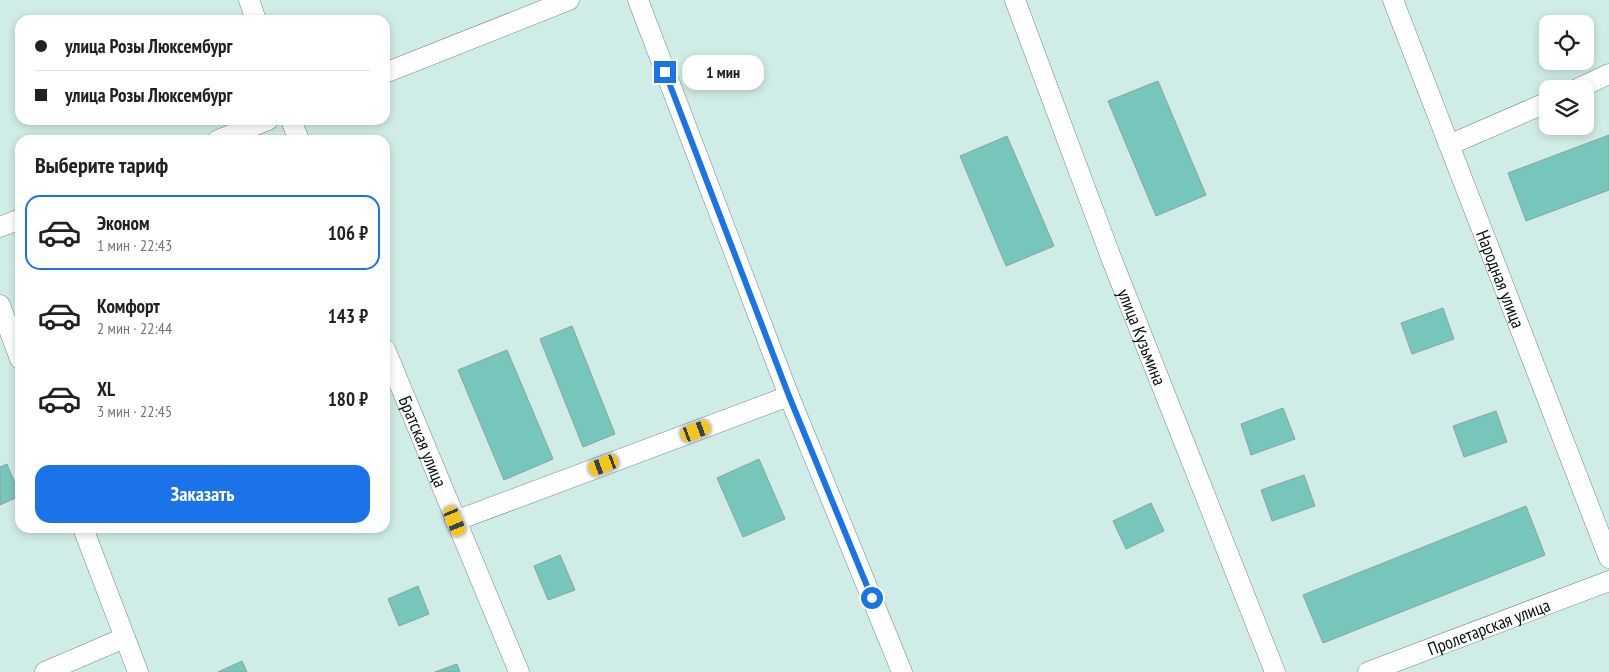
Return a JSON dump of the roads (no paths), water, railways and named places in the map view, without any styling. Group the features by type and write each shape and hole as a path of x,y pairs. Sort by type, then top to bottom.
{"street":[{"path":"249,0 254,15"},
{"path":"390,71 569,0"},
{"path":"638,0 789,396 902,672"},
{"name":"улица Кузьмина","path":"1015,0 1112,260 1275,672"},
{"name":"Народная улица","path":"1393,0 1609,558"},
{"path":"1594,81 1609,74"},
{"path":"1449,145 1539,106"},
{"path":"230,135 256,125"},
{"path":"0,227 15,221"},
{"path":"0,305 15,345"},
{"name":"Братская улица","path":"390,361 519,672"},
{"path":"455,521 789,396"},
{"path":"85,533 138,672"},
{"name":"Пролетарская улица","path":"1368,672 1609,581"},
{"path":"45,672 124,638"}]}
